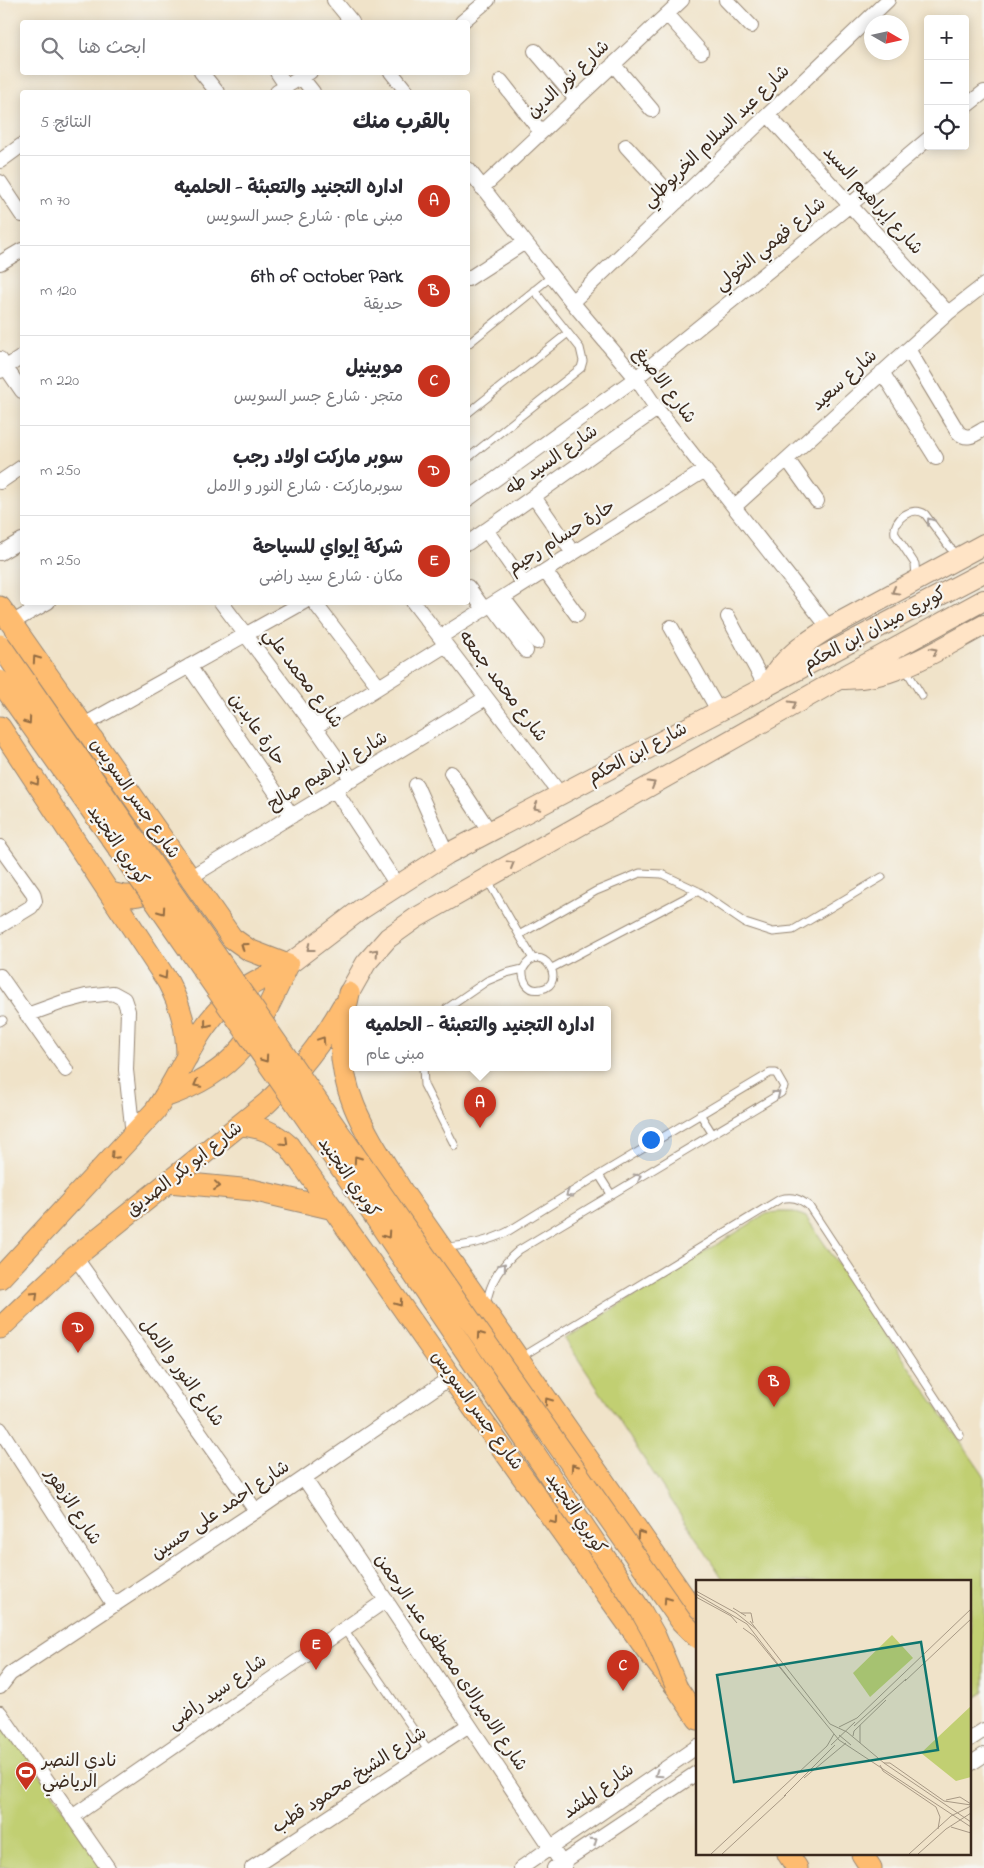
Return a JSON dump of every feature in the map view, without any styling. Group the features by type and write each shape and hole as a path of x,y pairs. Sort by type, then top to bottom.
{"main road":[{"name":"شارع ابن الحكم","path":"288,965 338,926 397,885 447,854 766,687 775,672 809,640 915,580 984,544"},
{"name":"كوبرى ميدان ابن الحكم","path":"766,687 984,572"},
{"name":"كوبرى ميدان ابن الحكم","path":"839,679 984,600"},
{"name":"شارع جسر السويس","path":"6,615 232,938 249,950 288,965"},
{"name":"شارع ابن الحكم","path":"349,993 366,963 388,938 416,918 839,679 873,677 905,667 984,625"},
{"name":"كوبري التجنيد","path":"0,645 681,1621 696,1636"},
{"name":"كوبري التجنيد","path":"0,681 373,1214 641,1611 667,1661 677,1688"},
{"path":"0,727 176,996 185,1026 187,1057"},
{"path":"109,892 121,897 135,897 147,892 158,884 165,873 168,860 167,846"},
{"path":"2,1272 133,1135 164,1097 201,1031 220,1008 231,999 288,965"},
{"path":"164,1097 202,1081 222,1068 245,1046 263,1019 288,965"},
{"path":"349,993 342,1028 342,1063 349,1097 364,1129 402,1191 696,1615"},
{"name":"شارع ابو بكر الصديق","path":"0,1328 75,1257 267,1104 297,1072 328,1031 349,993"},
{"name":"شارع جسر السويس","path":"241,1126 254,1126 268,1130 289,1146 451,1377 696,1716"},
{"path":"169,1182 252,1190 334,1209"},
{"path":"349,1230 351,1218 357,1207 366,1198 377,1192 390,1189 402,1191"},
{"path":"789,1856 797,1868"},
{"path":"863,1856 872,1868"}],"street":[{"path":"334,0 350,20"},
{"path":"464,20 488,0"},
{"name":"شارع نور الدين","path":"473,179 541,132 682,0"},
{"path":"726,0 751,26"},
{"name":"شارع عبد السلام الخربوطلي","path":"572,302 888,0"},
{"path":"667,14 702,52"},
{"path":"534,51 576,99"},
{"path":"614,64 652,110"},
{"path":"203,75 215,90"},
{"path":"277,75 282,90 306,75 312,90"},
{"path":"398,75 406,90"},
{"path":"501,80 541,132"},
{"path":"968,105 984,92"},
{"name":"شارع إبراهيم السيد","path":"768,115 948,312"},
{"name":"شارع فهمي الخولي","path":"470,498 636,378 850,205 924,142"},
{"path":"0,160 20,146"},
{"path":"626,146 677,202"},
{"name":"شارع الاصبغ","path":"473,179 636,378 657,409 829,628"},
{"path":"0,182 20,212"},
{"path":"470,279 525,242"},
{"path":"0,264 20,251"},
{"name":"شارع سعيد","path":"734,506 948,312 984,285"},
{"path":"908,349 958,432 968,438 984,429"},
{"path":"20,357 2,366 20,388"},
{"path":"882,372 936,458"},
{"name":"شارع السيد طه","path":"470,542 657,409"},
{"path":"787,459 817,501"},
{"path":"0,482 20,468"},
{"name":"حارة حسام رحيم","path":"315,727 379,686 493,604 705,470"},
{"path":"534,497 573,553"},
{"path":"486,530 524,584"},
{"path":"0,553 20,541"},
{"path":"545,571 577,615"},
{"path":"470,588 493,604 537,642"},
{"path":"493,604 526,651"},
{"path":"6,615 38,605"},
{"name":"شارع محمد علي","path":"223,605 315,727 352,780"},
{"path":"82,726 299,605"},
{"path":"316,605 379,686"},
{"name":"شارع محمد جمعه","path":"415,605 561,794"},
{"path":"728,617 766,687"},
{"path":"671,627 720,712"},
{"name":"حارة عابدين","path":"189,666 292,816"},
{"name":"شارع ابراهيم صالح","path":"189,878 486,698"},
{"path":"451,773 490,832"},
{"path":"416,785 447,854"},
{"path":"334,790 397,885"},
{"path":"0,847 5,863 33,893 35,901 31,907 0,926"},
{"path":"0,976 66,1070"},
{"path":"28,1015 86,996 113,993 124,999 128,1011 126,1070 133,1135"},
{"name":"شارع النور و الامل","path":"75,1257 256,1511"},
{"name":"شارع احمد على حسين","path":"0,1687 5,1675 256,1511 451,1377"},
{"name":"شارع الزهور","path":"0,1429 113,1604"},
{"name":"شارع الاميرالاى مصطفى عبد الرحمن","path":"304,1478 551,1847 560,1866"},
{"name":"شارع سيد راضى","path":"72,1817 386,1600"},
{"path":"0,1714 108,1868"},
{"name":"شارع الشيخ محمود قطب","path":"252,1868 469,1725"},
{"path":"972,1738 984,1730"},
{"name":"شارع المشد","path":"521,1868 696,1747"},
{"path":"972,1763 984,1755"},
{"path":"560,1866 696,1773"}],"lane":[{"path":"470,342 552,276"},
{"path":"470,456 581,368 582,355 580,348 534,290"},
{"path":"470,411 568,333"},
{"path":"915,580 915,564 895,534 894,529 897,520 913,511 922,511 950,548 956,553 963,555"},
{"path":"905,667 922,696"},
{"path":"519,935 596,891 640,873 662,874 698,891 746,923 772,932 793,930 882,877"},
{"path":"486,878 533,959"},
{"path":"552,968 698,891"},
{"path":"533,959 540,959 547,962 552,968 551,982 545,988 538,990 525,984 522,977 526,963 533,959"},
{"path":"450,1006 487,981 506,973 523,969"},
{"path":"422,1071 424,1085 455,1146"},
{"path":"442,1247 467,1245 492,1239 507,1232 770,1073 776,1072 778,1074 784,1087 781,1092 519,1250 505,1261 495,1276 488,1292 486,1310"},
{"path":"700,1114 712,1133"},
{"path":"599,1175 611,1194"},
{"path":"519,1359 780,1198 790,1197 800,1200 809,1206 960,1435"},
{"path":"344,1629 429,1752"}],"green space":[{"path":"794,1212 806,1217 984,1476 984,1692 972,1700 972,1580 724,1580 565,1339 766,1214"},
{"name":"نادي النصر الرياضي","path":"0,1714 103,1868 0,1868"}],"place":[{"name":"اداره التجنيد والتعبئة - الحلميه","path":"480,1128"},
{"name":"سوبر ماركت اولاد رجب","path":"78,1353"},
{"name":"6th of October Park","path":"774,1407"},
{"name":"شركة إيواي للسياحة","path":"316,1670"},
{"name":"موبينيل","path":"623,1691"},
{"name":"نادي النصر الرياضي","path":"26,1791"}]}
